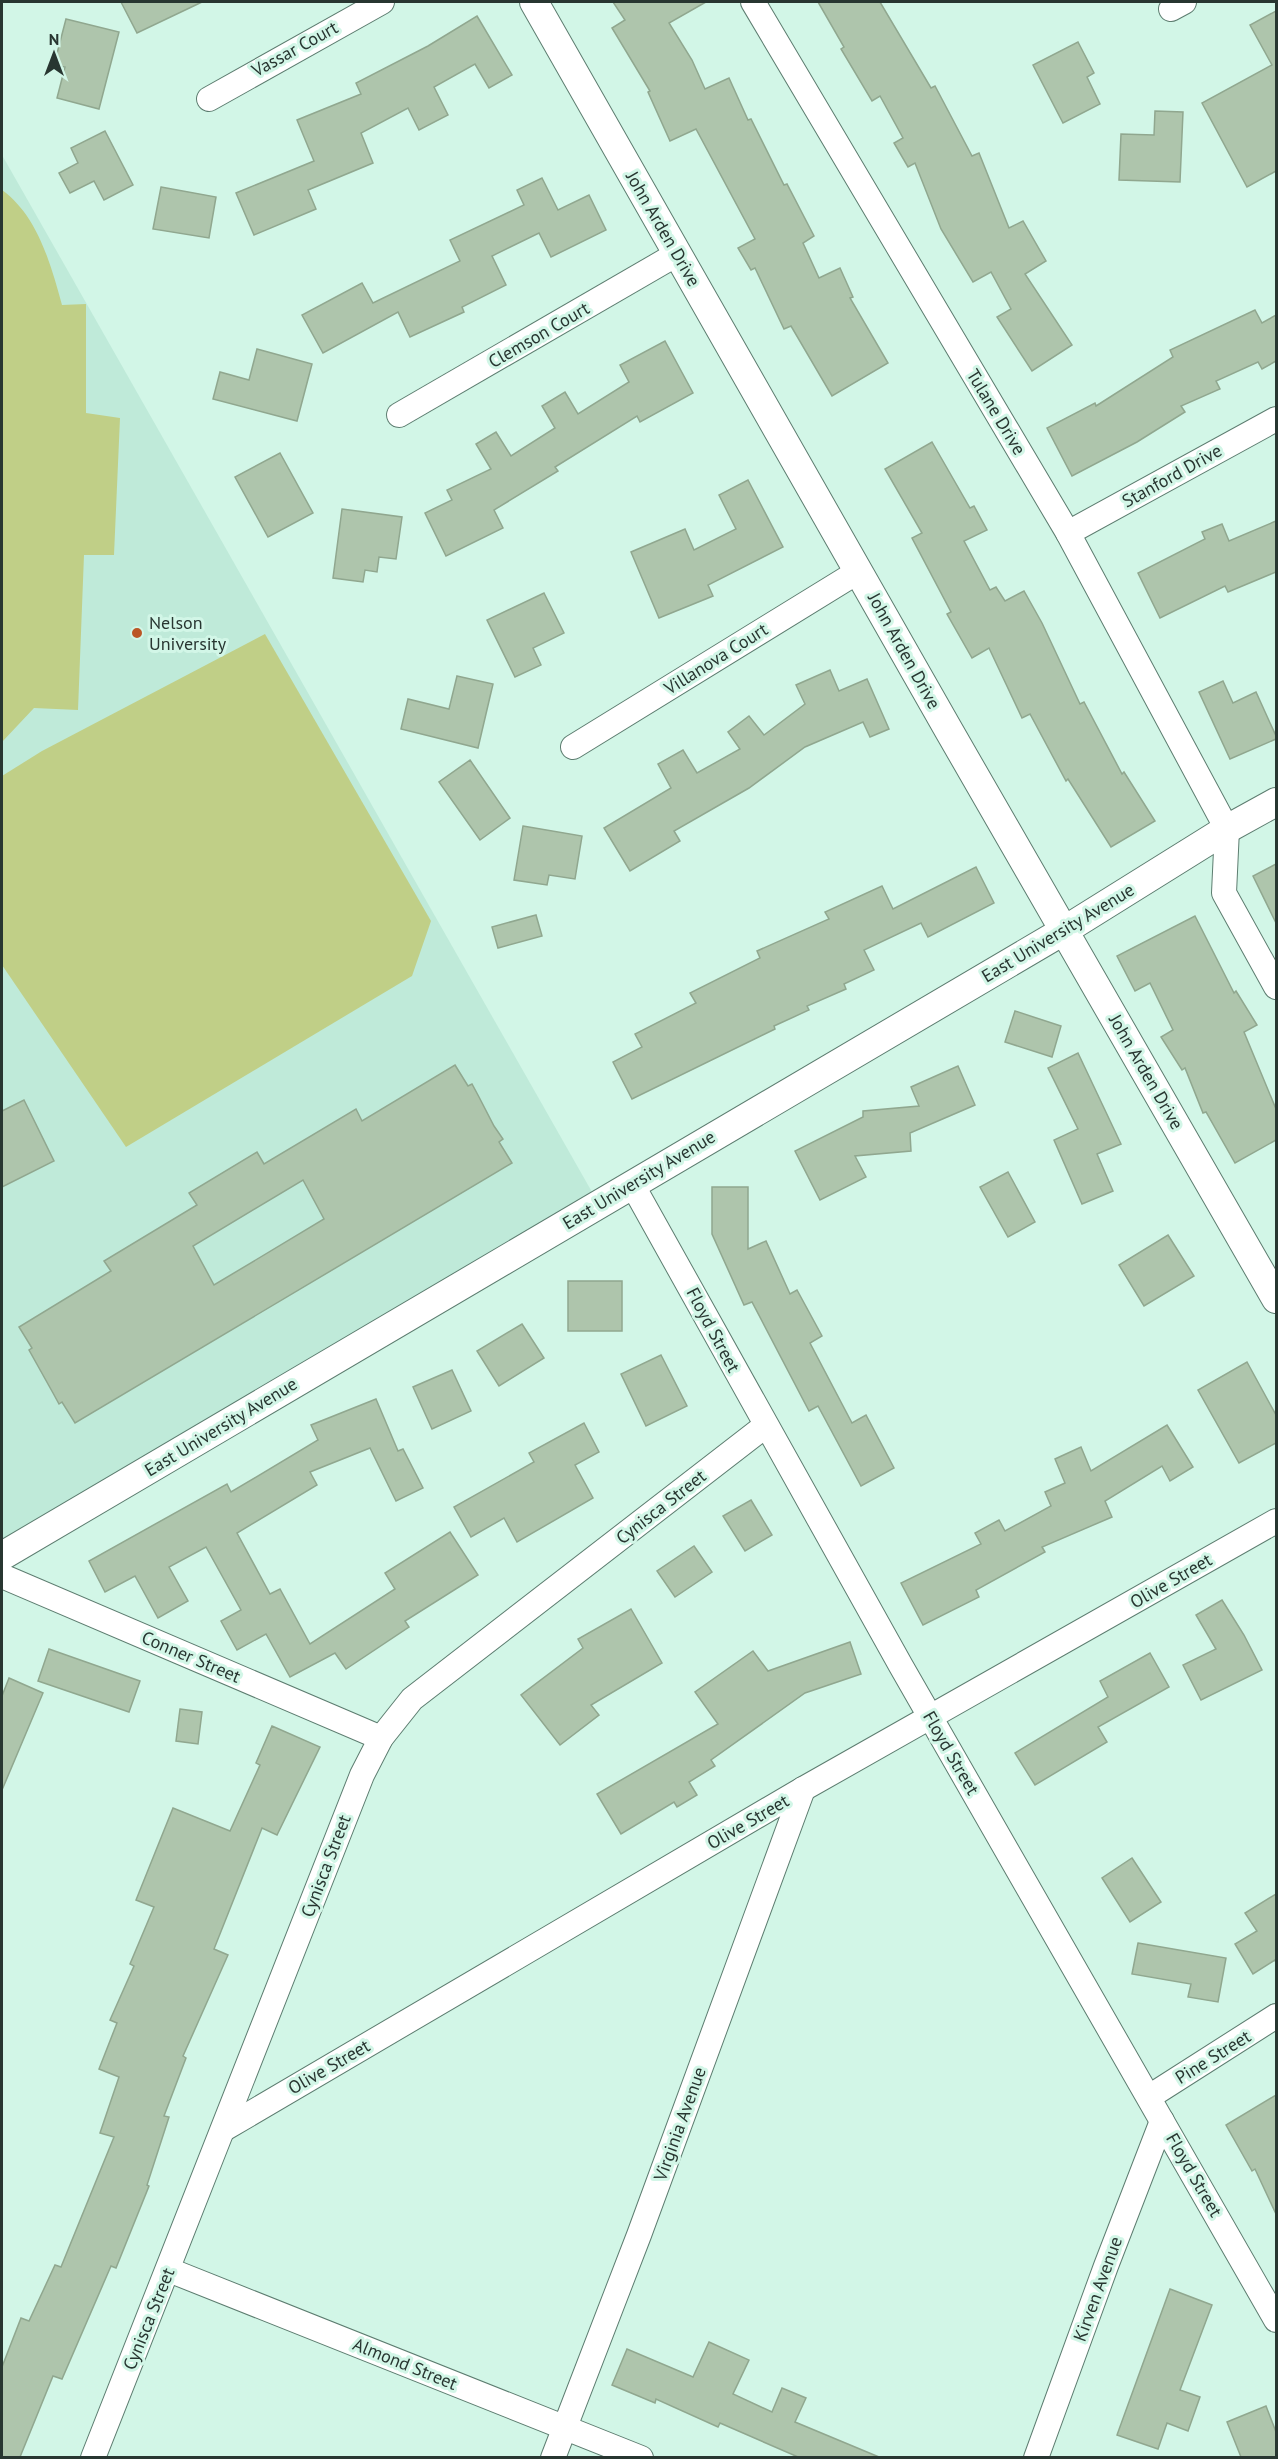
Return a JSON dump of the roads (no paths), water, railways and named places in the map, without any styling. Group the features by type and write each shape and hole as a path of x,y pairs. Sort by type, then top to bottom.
{"street":[{"name":"Vassar Court","path":"209,99 382,2"},
{"name":"John Arden Drive","path":"534,2 1276,1299"},
{"name":"Tulane Drive","path":"753,2 1068,533 1227,829"},
{"name":"Clemson Court","path":"399,415 677,254"},
{"name":"Stanford Drive","path":"1068,533 1276,419"},
{"name":"Villanova Court","path":"573,747 860,571"},
{"name":"East University Avenue","path":"2,1556 1065,930 1227,829 1276,802"},
{"path":"1227,829 1224,893 1276,987"},
{"name":"Floyd Street","path":"632,1184 765,1426 1276,2320"},
{"name":"Cynisca Street","path":"93,2457 169,2270 362,1775 381,1738 412,1699 765,1426"},
{"name":"Olive Street","path":"224,2129 803,1789 1276,1521"},
{"name":"Conner Street","path":"2,1576 381,1738"},
{"name":"Virginia Avenue","path":"553,2457 803,1789"},
{"name":"Pine Street","path":"1149,2097 1276,2016"},
{"name":"Kirven Avenue","path":"1036,2457 1162,2121"},
{"name":"Almond Street","path":"169,2270 641,2457"}],"place":[{"name":"Nelson University","path":"137,633"}]}
